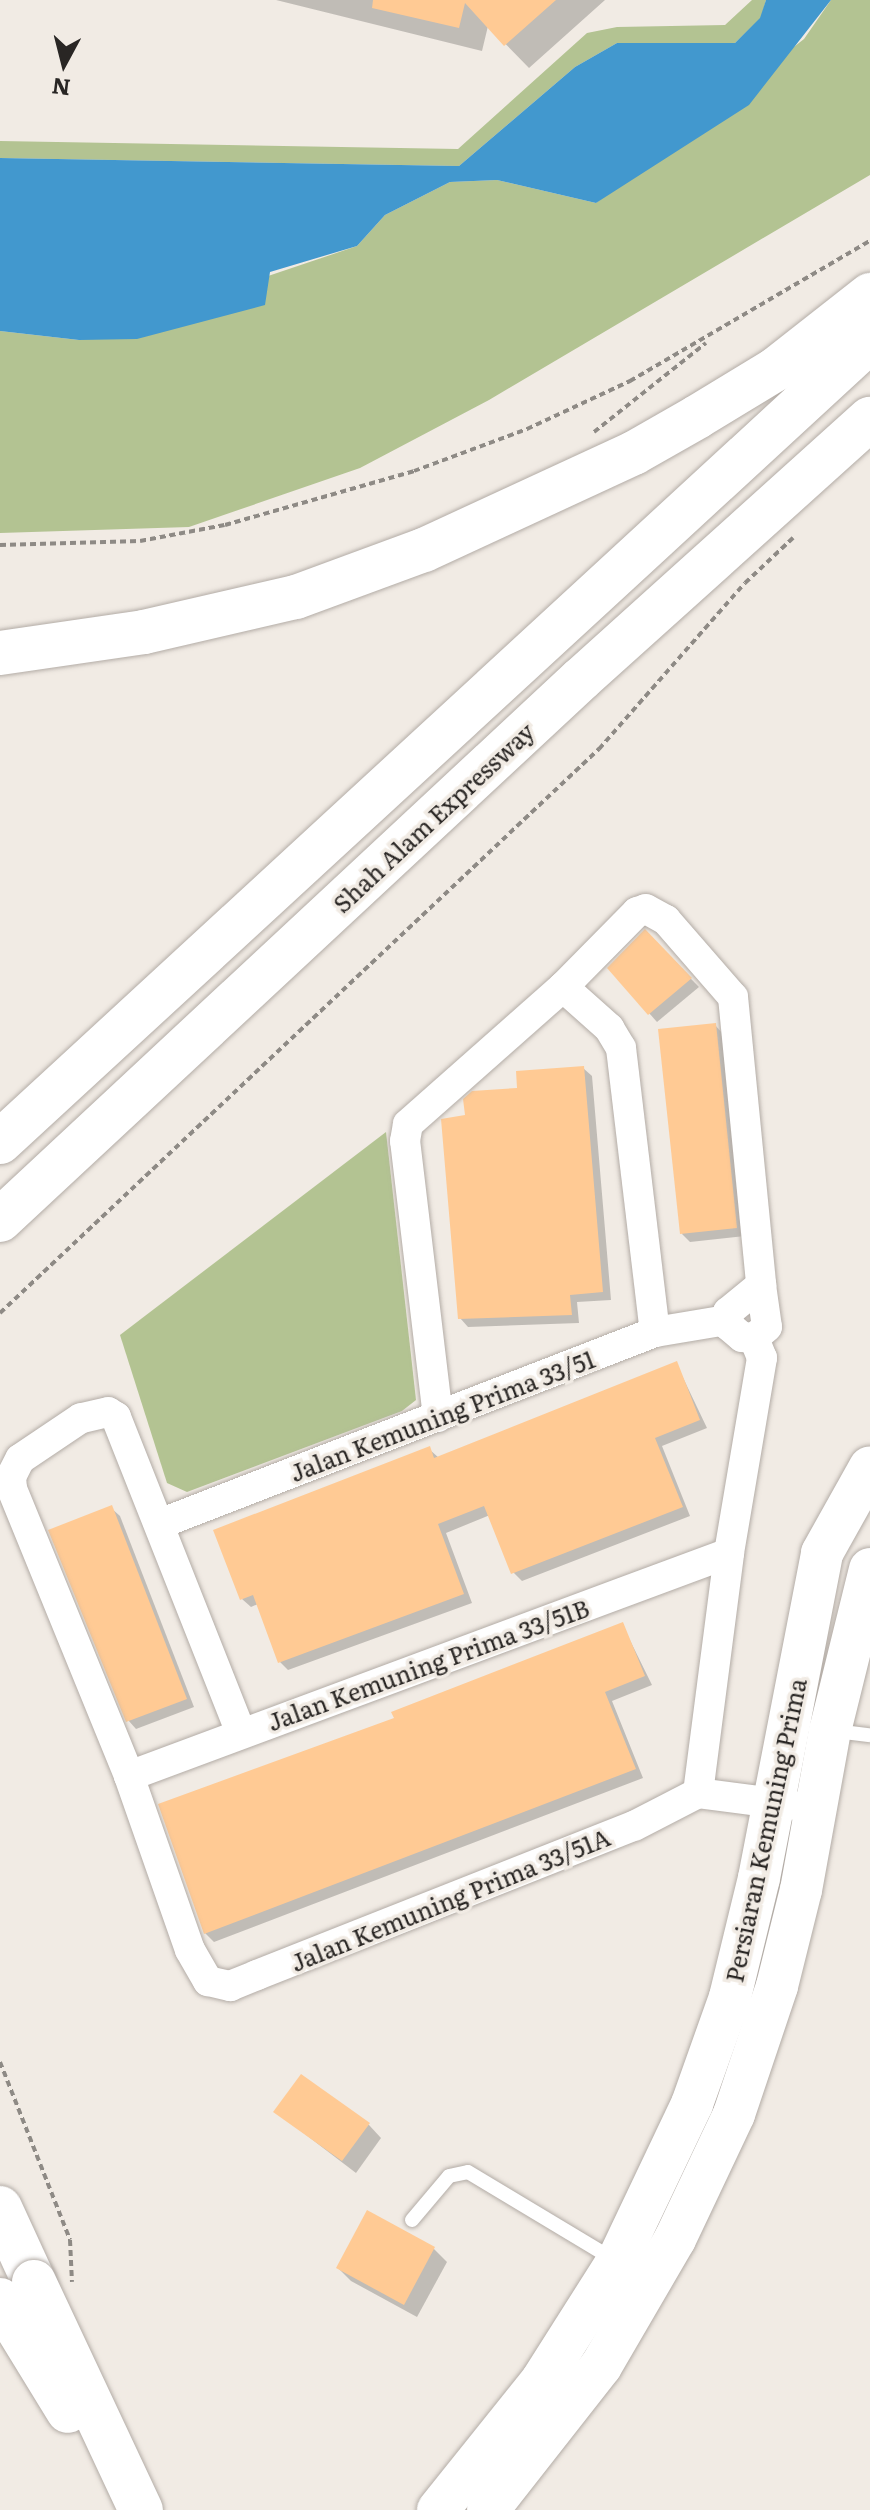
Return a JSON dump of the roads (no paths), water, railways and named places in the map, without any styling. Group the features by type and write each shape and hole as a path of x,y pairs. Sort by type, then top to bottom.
{"highway":[{"path":"0,653 144,632 296,597 424,550 685,424 776,369 870,295"},
{"name":"Shah Alam Expressway","path":"0,1142 870,341"},
{"name":"Shah Alam Expressway","path":"5,1219 581,679 870,419"},
{"path":"0,2208 17,2291 133,2510"},
{"path":"17,2291 141,2510"}],"street":[{"path":"438,1417 406,1130 413,1117 563,987 631,916 646,909 666,920 733,997 761,1285 770,1318 754,1338"},
{"path":"563,987 609,1028 621,1048 655,1332"},
{"path":"754,1338 737,1335 727,1320 731,1304 761,1285"},
{"name":"Jalan Kemuning Prima 33/51","path":"162,1523 655,1332 727,1320"},
{"path":"754,1338 762,1358 729,1553 698,1793 817,1807"},
{"path":"129,1776 21,1516 11,1477 32,1448 81,1418 108,1412 124,1433 162,1523 241,1733"},
{"name":"Persiaran Kemuning Prima","path":"438,2510 542,2380 605,2254 692,2104 730,1997 773,1804 822,1553 870,1467"},
{"name":"Jalan Kemuning Prima 33/51B","path":"129,1776 729,1553"},
{"name":"Persiaran Kemuning Prima","path":"488,2510 601,2366 675,2239 734,2114 777,1986 817,1807 850,1733 870,1569"},
{"name":"Jalan Kemuning Prima 33/51A","path":"129,1776 200,1972 208,1981 230,1986 634,1826 698,1793"}],"lane":[{"path":"412,2220 456,2171 480,2178 605,2254"}],"water":[{"path":"766,0 831,0 749,105 596,203 497,180 450,182 385,215 357,246 270,272 265,305 137,339 79,340 0,331 0,158 459,166 575,67 617,43 735,43 760,18"}]}
